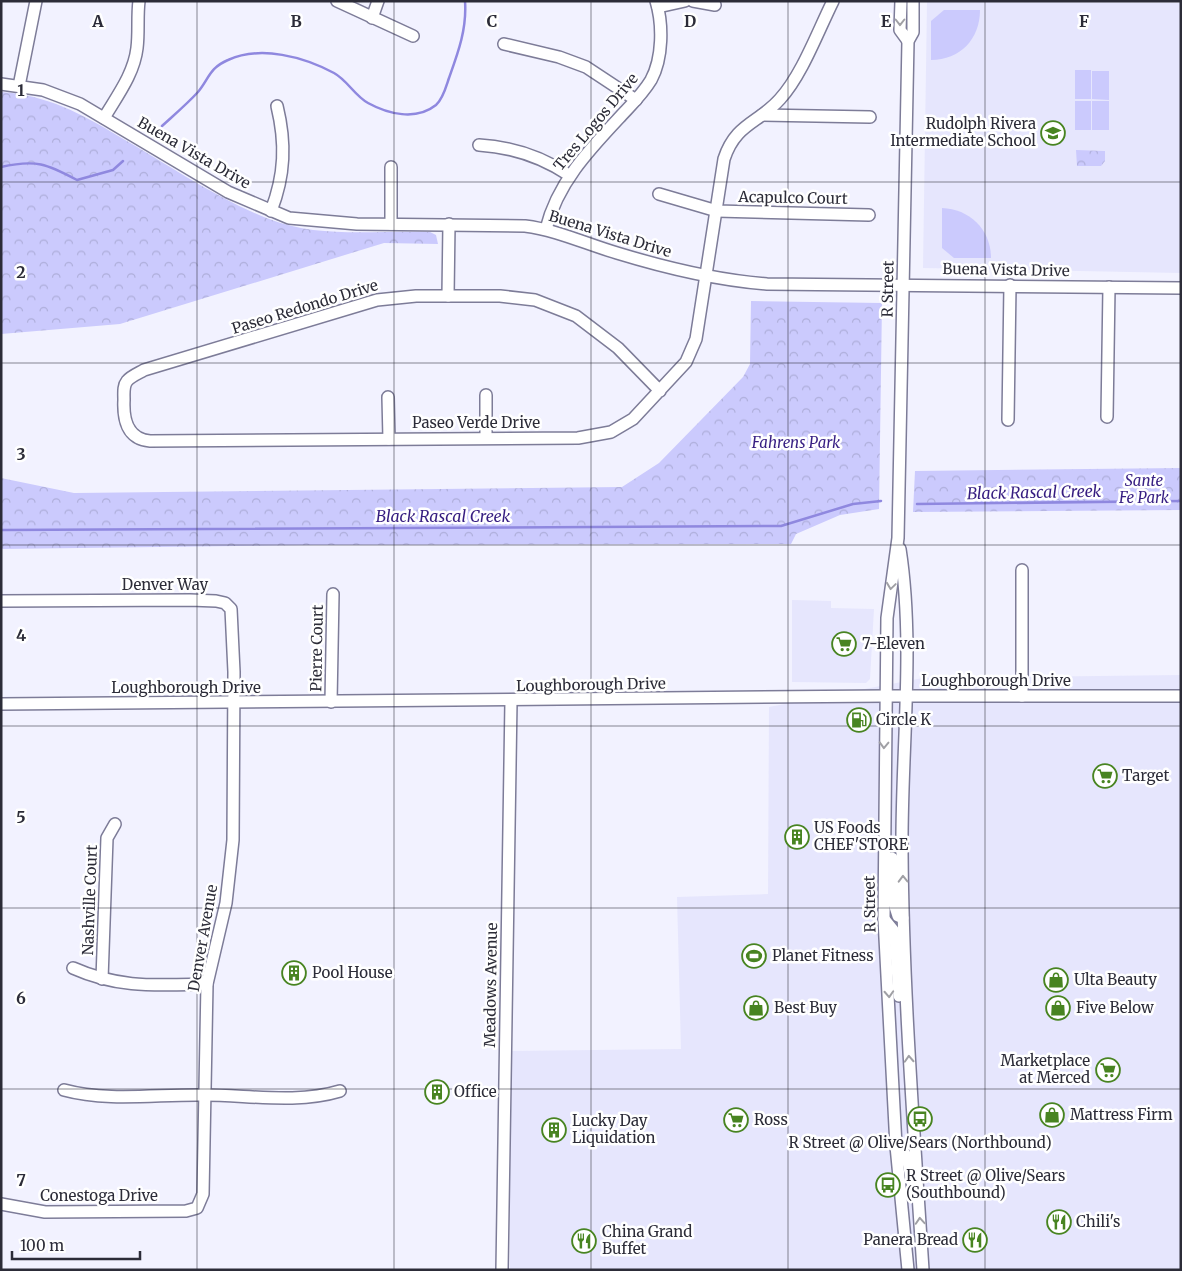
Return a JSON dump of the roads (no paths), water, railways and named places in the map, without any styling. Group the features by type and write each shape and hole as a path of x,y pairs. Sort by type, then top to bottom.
{"street":[{"path":"19,86 36,1"},
{"path":"104,118 134,64 138,35 139,1"},
{"path":"336,1 413,36"},
{"path":"372,18 378,1"},
{"path":"657,4 686,1"},
{"path":"693,1 715,5"},
{"name":"Paseo Verde Drive","path":"150,441 578,438 611,432 633,420 686,362 696,339 728,148 743,128 781,99 794,78 832,1"},
{"name":"R Street","path":"901,1 900,30 908,41"},
{"name":"R Street","path":"908,1270 896,1146 884,919 884,840 887,618 898,538 908,41 913,32 913,1"},
{"name":"Tres Logos Drive","path":"546,229 557,195 570,175 636,100 650,81 659,54 657,4"},
{"path":"504,44 559,57 586,67 636,100"},
{"name":"Buena Vista Drive","path":"1,84 58,95 104,118 228,192 289,218 391,224 525,226 546,229 616,253 706,277 767,284 1181,288"},
{"path":"271,211 280,186 284,148 283,130 277,106"},
{"path":"762,115 870,117"},
{"path":"479,145 526,153 546,161 570,175"},
{"path":"391,167 391,224"},
{"name":"Acapulco Court","path":"659,194 717,211 869,215"},
{"path":"448,296 449,224"},
{"path":"1008,420 1010,285"},
{"path":"1107,417 1109,287"},
{"name":"Paseo Redondo Drive","path":"150,441 140,439 132,432 126,424 124,414 125,384 129,379 144,370 377,300 416,296 521,298 565,310 618,348 660,392"},
{"path":"486,395 486,438"},
{"path":"388,397 389,439"},
{"name":"R Street","path":"898,538 904,577 905,696 902,786 906,1008 923,1270"},
{"path":"1022,570 1022,696"},
{"name":"Pierre Court","path":"331,702 333,594"},
{"name":"Denver Way","path":"1,600 190,600 225,603 231,609 233,624 233,703"},
{"name":"Loughborough Drive","path":"1,704 511,701 886,696 1181,696"},
{"name":"Meadows Avenue","path":"502,1270 511,701"},
{"name":"Denver Avenue","path":"197,1208 203,1194 208,984 226,903 231,855 233,703"},
{"name":"Nashville Court","path":"102,979 107,838 115,824"},
{"path":"884,840 892,854 894,907 898,916 903,918"},
{"path":"884,919 893,930 895,936 898,990 900,999 906,1008"},
{"path":"73,968 102,979 130,985 208,984"},
{"path":"893,1066 899,1077 903,1134 906,1140 915,1142"},
{"path":"64,1090 90,1096 205,1095 310,1098 340,1091"},
{"path":"896,1146 902,1148 906,1154 912,1184 918,1193"},
{"name":"Conestoga Drive","path":"1,1204 45,1212 186,1211 197,1208"}],"waterway":[{"path":"162,126 198,92 210,74 222,63 254,53 282,55 322,67 339,76 363,100 393,113 411,114 428,110 436,105 442,96 456,59 465,21 465,1"},
{"path":"1,167 23,163 41,164 77,180 113,170 123,161"},
{"name":"Black Rascal Creek","path":"1,530 781,526 853,504 881,501"},
{"name":"Black Rascal Creek","path":"917,504 1181,501"}],"place":[{"name":"Rudolph Rivera Intermediate School","path":"1053,133"},
{"name":"7-Eleven","path":"844,644"},
{"name":"Circle K","path":"859,720"},
{"name":"Target","path":"1105,776"},
{"name":"US Foods CHEF'STORE","path":"797,837"},
{"name":"Planet Fitness","path":"754,956"},
{"name":"Pool House","path":"294,973"},
{"name":"Ulta Beauty","path":"1056,980"},
{"name":"Best Buy","path":"756,1008"},
{"name":"Five Below","path":"1058,1008"},
{"name":"Marketplace at Merced","path":"1108,1070"},
{"name":"Office","path":"437,1092"},
{"name":"Mattress Firm","path":"1052,1115"},
{"name":"R Street @ Olive/Sears (Northbound)","path":"920,1119"},
{"name":"Ross","path":"736,1120"},
{"name":"Lucky Day Liquidation","path":"554,1130"},
{"name":"R Street @ Olive/Sears (Southbound)","path":"888,1185"},
{"name":"Chili's","path":"1059,1222"},
{"name":"Panera Bread","path":"975,1240"},
{"name":"China Grand Buffet","path":"584,1241"}],"park label":[{"name":"Fahrens Park","path":"796,443"},
{"name":"Sante Fe Park","path":"1144,490"}]}
